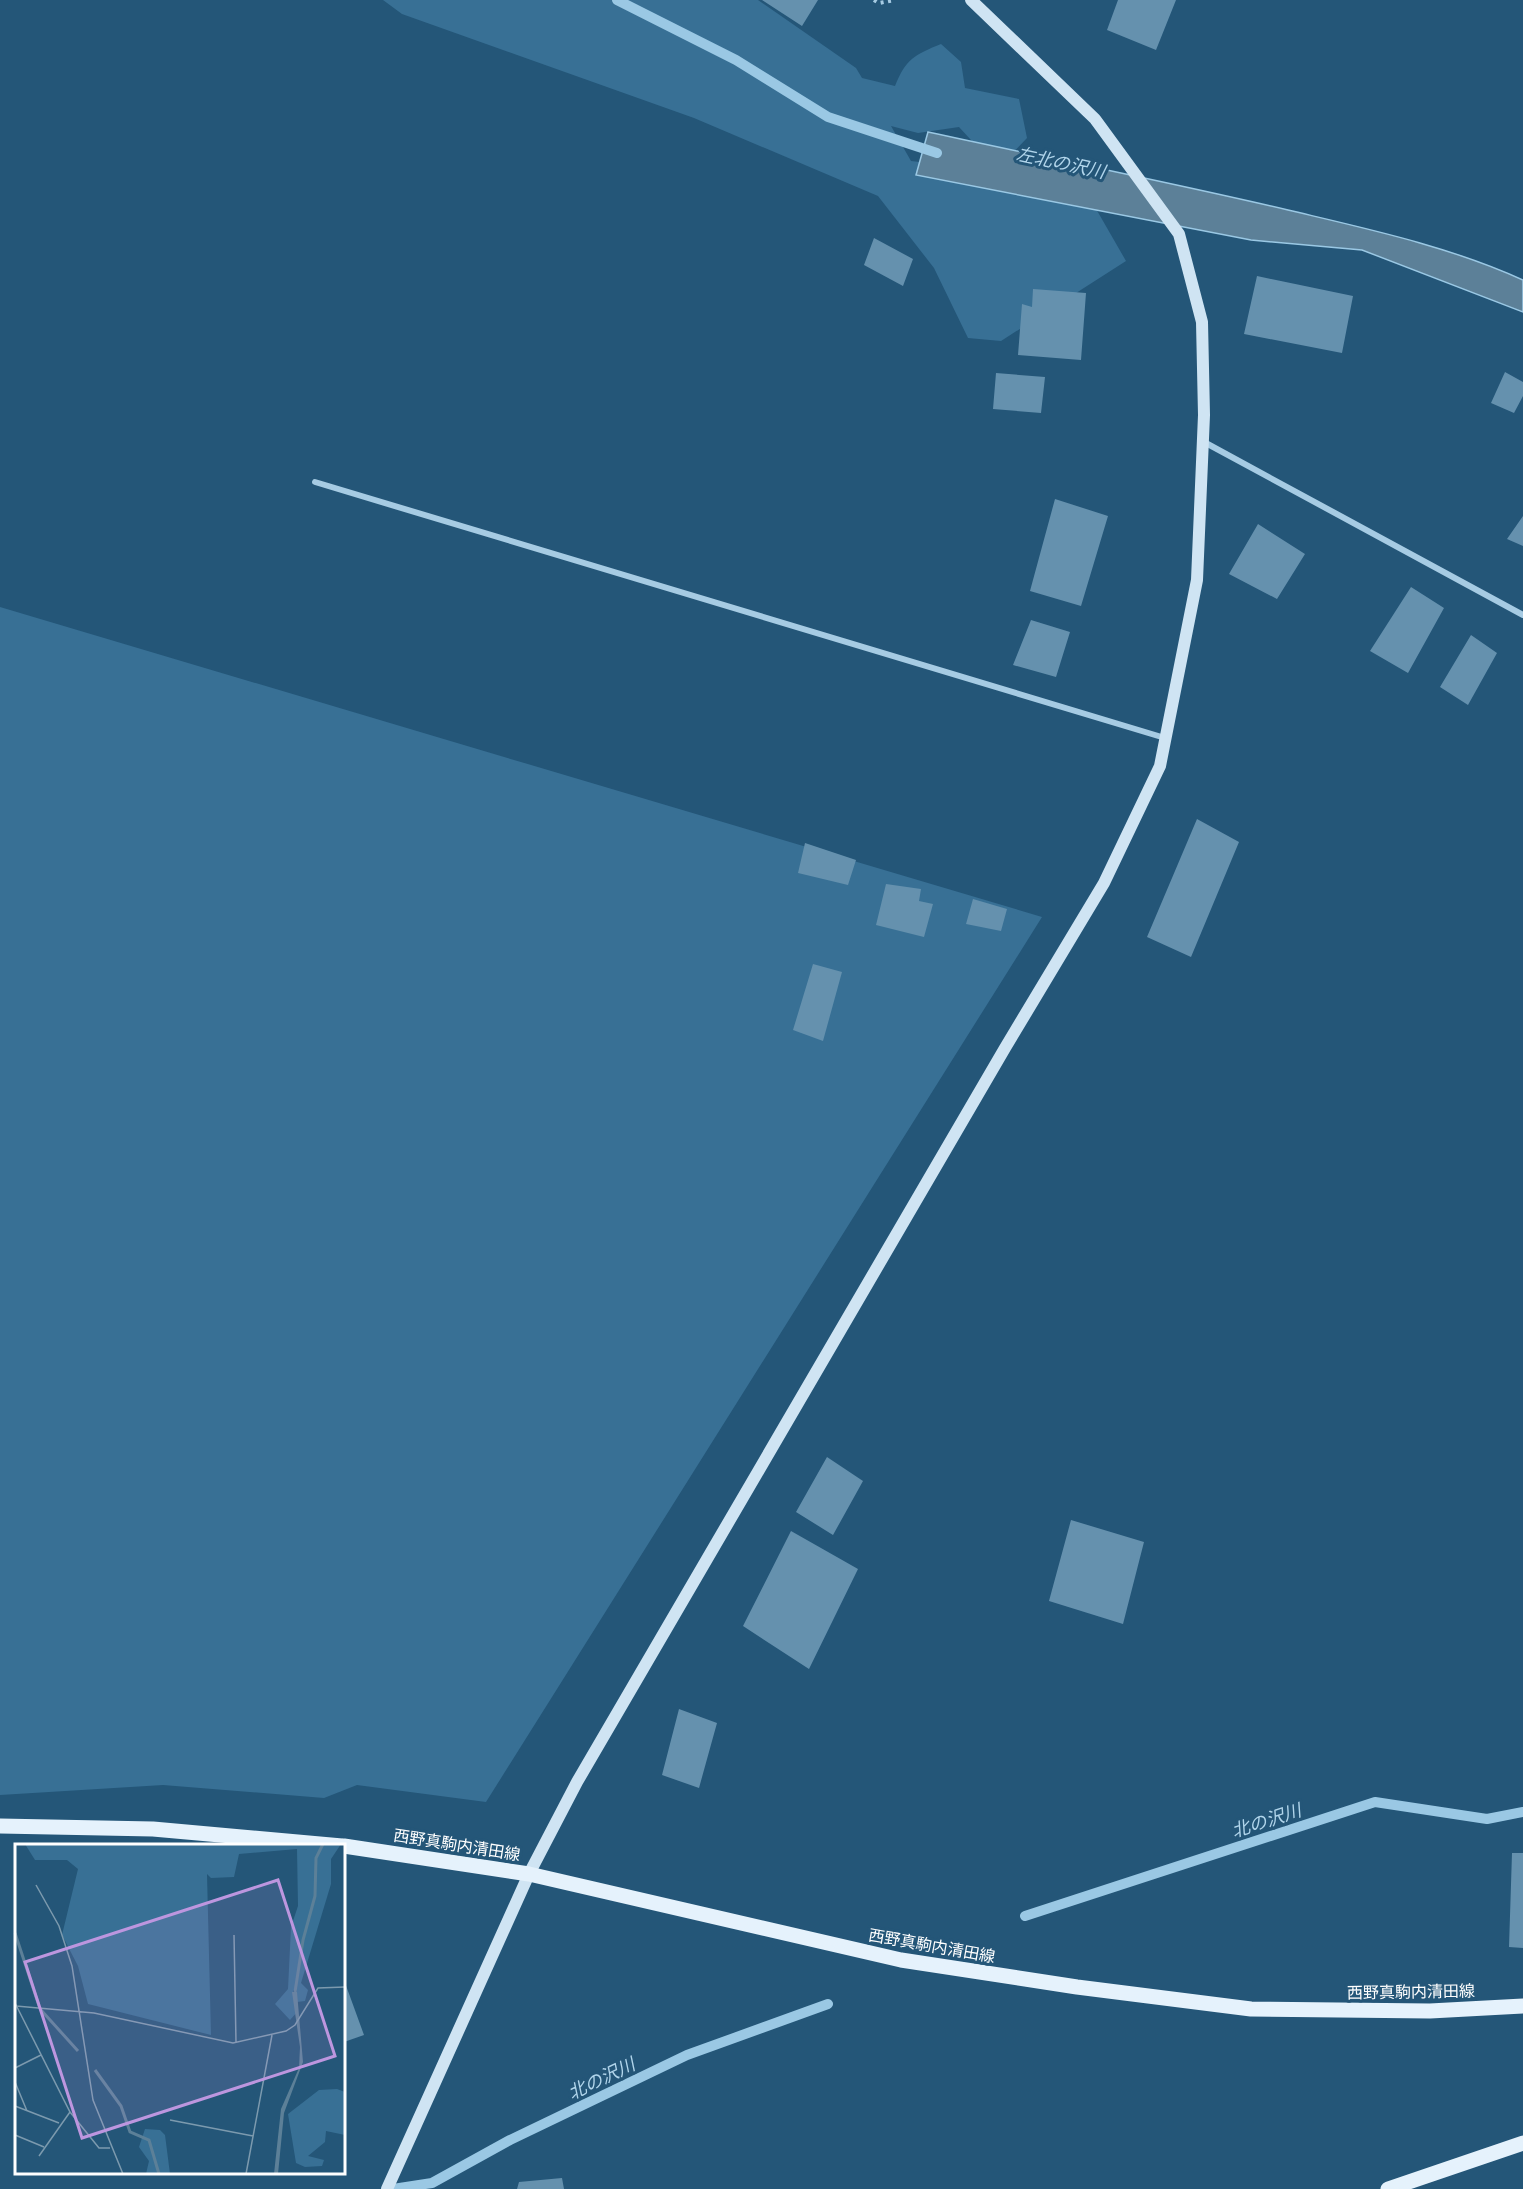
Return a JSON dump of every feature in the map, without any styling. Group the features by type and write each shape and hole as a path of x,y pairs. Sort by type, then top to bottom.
{"main road":[{"name":"西野真駒内清田線","path":"0,1826 153,1829 321,1844"},
{"name":"西野真駒内清田線","path":"345,1846 529,1874 901,1960 1077,1987 1251,2009 1430,2011 1523,2006"},
{"path":"1388,2189 1523,2143"}],"street":[{"path":"387,2189 529,1874 577,1782 1005,1048 1104,883 1160,766 1197,580 1203,442 1202,322 1179,234 1136,174 1095,119 971,0"},
{"path":"1203,442 1523,615"},
{"path":"315,482 1165,738"}],"path":[{"path":"874,0 879,3 895,0"}],"shaded area":[{"path":"383,0 758,0 856,68 862,78 895,86 912,59 941,44 961,62 965,88 1019,99 1027,138 1005,161 983,153 959,127 918,133 891,126 911,161 1024,174 1076,174 1126,261 1001,341 968,338 934,268 878,196 694,118 402,14"},
{"path":"0,607 1042,917 486,1802 357,1785 324,1798 163,1785 0,1795"}],"water":[{"path":"928,132 1243,200 1437,248 1523,280 1523,312 1362,250 1251,240 916,175"}],"building":[{"path":"762,0 818,0 802,26"},
{"path":"1118,0 1176,0 1156,50 1107,30"},
{"path":"874,238 913,259 903,286 864,265"},
{"path":"1257,276 1353,296 1342,353 1244,334"},
{"path":"1033,289 1086,293 1081,360 1018,355 1022,304 1032,307"},
{"path":"1505,372 1523,382 1523,396 1514,413 1491,403"},
{"path":"996,373 1045,377 1041,413 993,409"},
{"path":"1055,499 1108,516 1081,606 1030,591"},
{"path":"1523,516 1523,546 1507,539"},
{"path":"1258,524 1305,554 1277,599 1229,574"},
{"path":"1411,587 1444,608 1408,673 1370,651"},
{"path":"1031,620 1070,632 1056,677 1013,665"},
{"path":"1471,635 1497,653 1468,705 1440,687"},
{"path":"1197,819 1239,842 1191,957 1147,937"},
{"path":"805,843 856,860 848,885 798,873"},
{"path":"886,884 921,889 919,901 933,904 924,937 876,925"},
{"path":"973,899 1007,909 1001,931 966,924"},
{"path":"813,964 842,972 823,1041 793,1030"},
{"path":"827,1457 863,1481 833,1535 796,1512"},
{"path":"1071,1520 1144,1542 1123,1624 1049,1601"},
{"path":"791,1531 858,1569 809,1669 743,1626"},
{"path":"679,1709 717,1723 699,1788 662,1775"},
{"path":"1512,1853 1523,1853 1523,1948 1509,1947"},
{"path":"345,1983 364,2035 345,2042"},
{"path":"562,2178 564,2189 517,2189 519,2182"}],"waterway":[{"name":"左北の沢川","path":"617,0 736,60 828,117 937,153"},
{"name":"北の沢川","path":"1025,1916 1375,1802 1487,1819 1523,1812"},
{"name":"北の沢川","path":"393,2189 432,2183 510,2140 687,2055 828,2004"}]}
